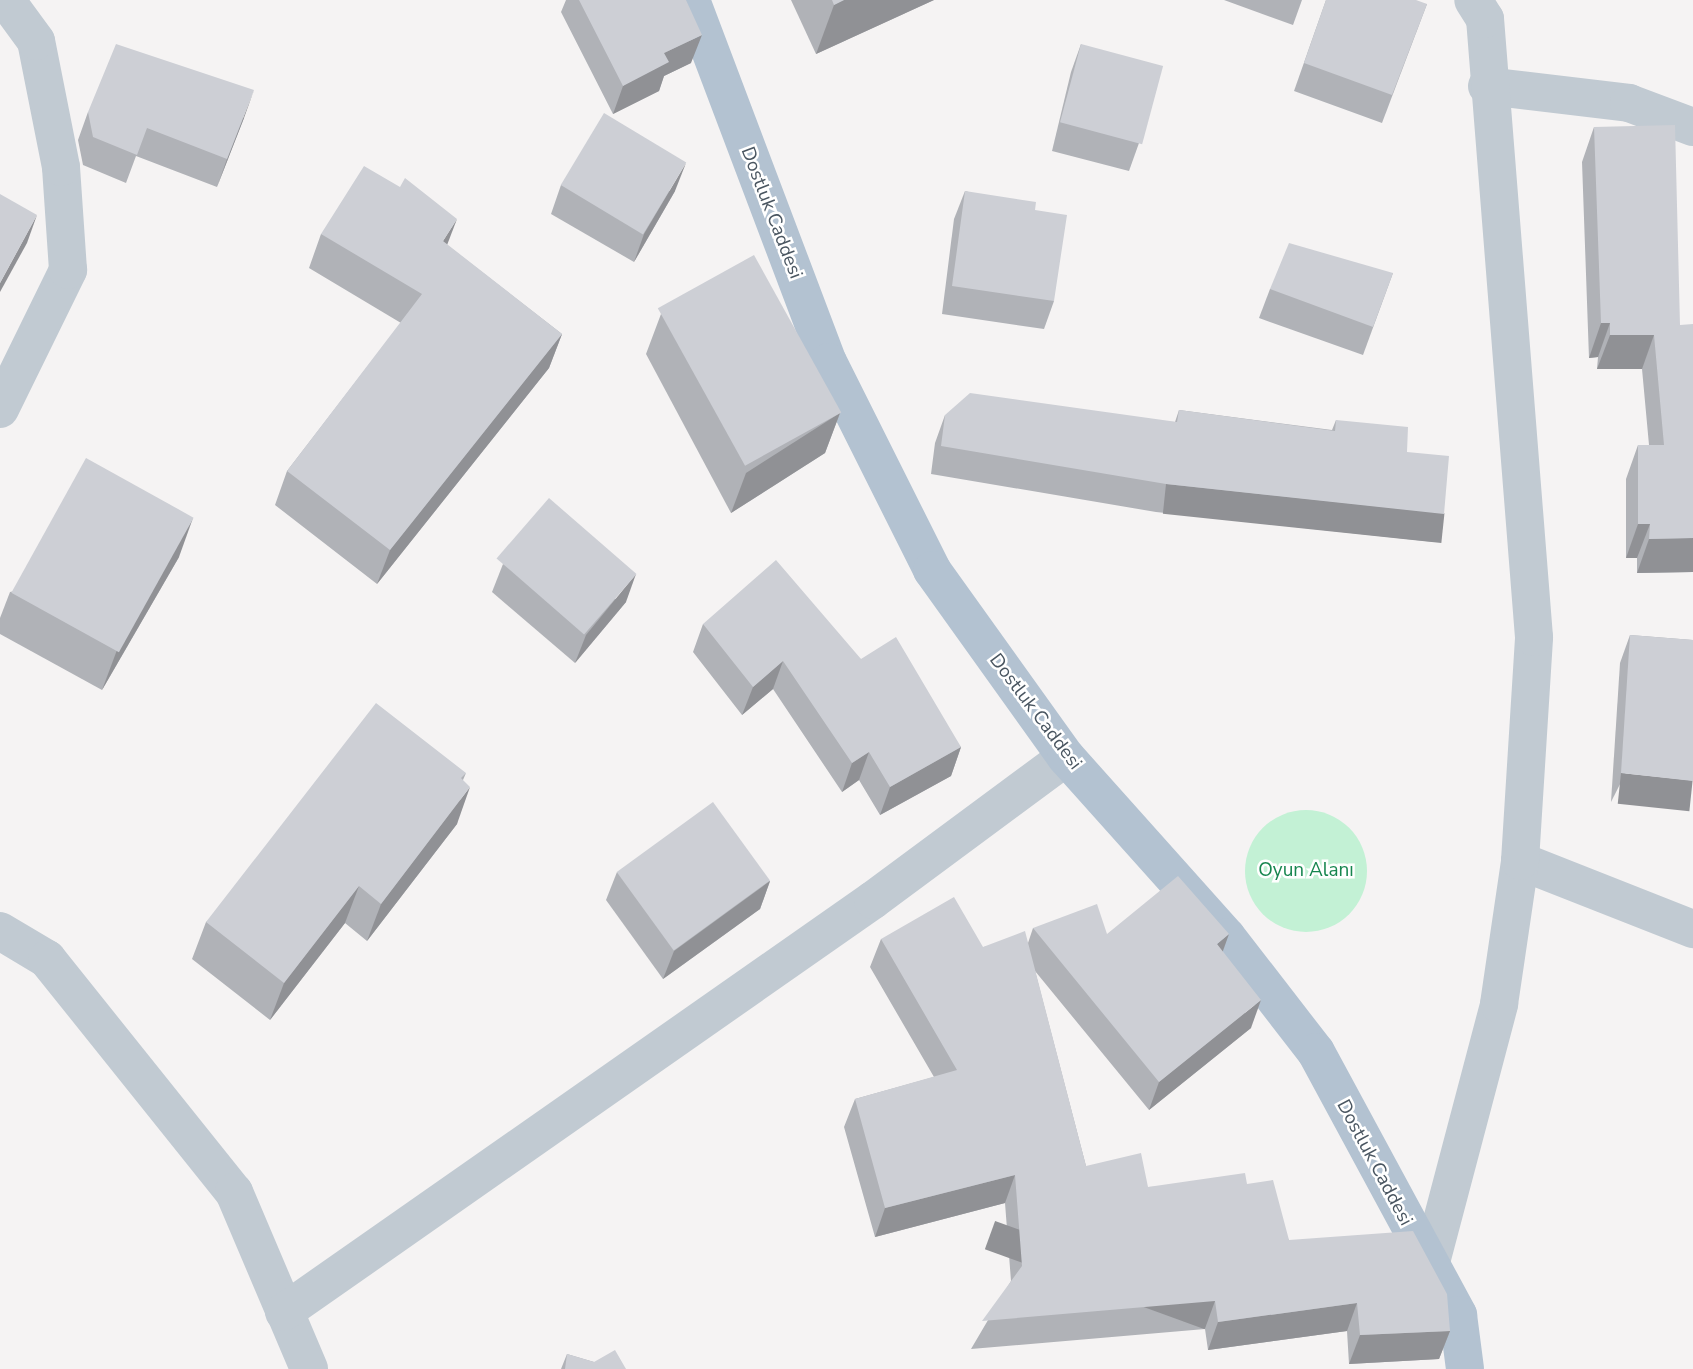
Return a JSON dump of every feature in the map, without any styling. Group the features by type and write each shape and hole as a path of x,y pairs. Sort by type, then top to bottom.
{"main road":[{"name":"Dostluk Caddesi","path":"691,0 828,362 932,570 1066,757 1227,937 1316,1052 1458,1315 1465,1369"}],"street":[{"path":"0,409 68,270 61,167 36,41 6,0"},
{"path":"1430,1266 1499,1004 1520,861 1534,637 1487,86 1485,19 1472,0"},
{"path":"1487,86 1629,103 1693,127"},
{"path":"284,1312 873,900 1066,757"},
{"path":"1520,861 1693,929"},
{"path":"0,931 47,959 234,1192 309,1369"}],"green space":[{"name":"Oyun Alanı","path":"1306,810 1329,815 1349,828 1362,848 1367,871 1362,894 1349,914 1329,927 1306,932 1283,927 1263,914 1250,894 1245,871 1250,848 1263,828 1283,815"}],"building":[{"path":"579,0 686,0 702,35 664,53 669,62 623,86"},
{"path":"1326,0 1416,0 1427,4 1392,95 1304,63"},
{"path":"116,44 254,90 227,159 147,128 137,155 93,137 88,112"},
{"path":"1081,44 1163,66 1142,144 1060,122"},
{"path":"604,113 686,162 643,234 561,185"},
{"path":"1675,125 1680,325 1693,324 1693,538 1649,539 1650,524 1638,524 1638,445 1664,445 1654,335 1610,335 1610,323 1601,323 1594,127"},
{"path":"364,166 400,187 405,178 457,219 443,241 562,334 390,550 287,471 422,294 321,234"},
{"path":"965,191 1036,202 1035,210 1067,215 1054,301 952,286"},
{"path":"0,194 37,215 0,283"},
{"path":"1289,243 1393,273 1373,327 1270,289"},
{"path":"754,255 841,412 745,466 658,308"},
{"path":"970,393 1177,422 1179,410 1335,431 1336,420 1408,427 1407,452 1449,456 1444,514 1166,484 941,446 945,415"},
{"path":"86,458 194,518 119,652 11,593"},
{"path":"549,498 637,574 584,634 497,558"},
{"path":"776,560 861,659 896,637 961,747 890,787 869,752 852,763 783,661 753,687 703,624"},
{"path":"1630,635 1693,640 1693,781 1621,773"},
{"path":"376,703 466,773 461,778 470,787 381,904 359,886 284,983 206,922"},
{"path":"713,802 770,880 674,950 617,872"},
{"path":"1178,876 1229,934 1217,944 1261,1000 1159,1082 1033,928 1097,904 1107,934"},
{"path":"954,897 983,947 1025,931 1086,1166 1141,1153 1148,1187 1245,1173 1247,1184 1273,1180 1289,1240 1413,1231 1447,1294 1450,1331 1360,1335 1357,1303 1218,1322 1215,1301 982,1321 1022,1266 1015,1175 885,1208 855,1099 957,1070 881,939"},
{"path":"615,1350 626,1369 565,1369 567,1354 594,1362"}]}
